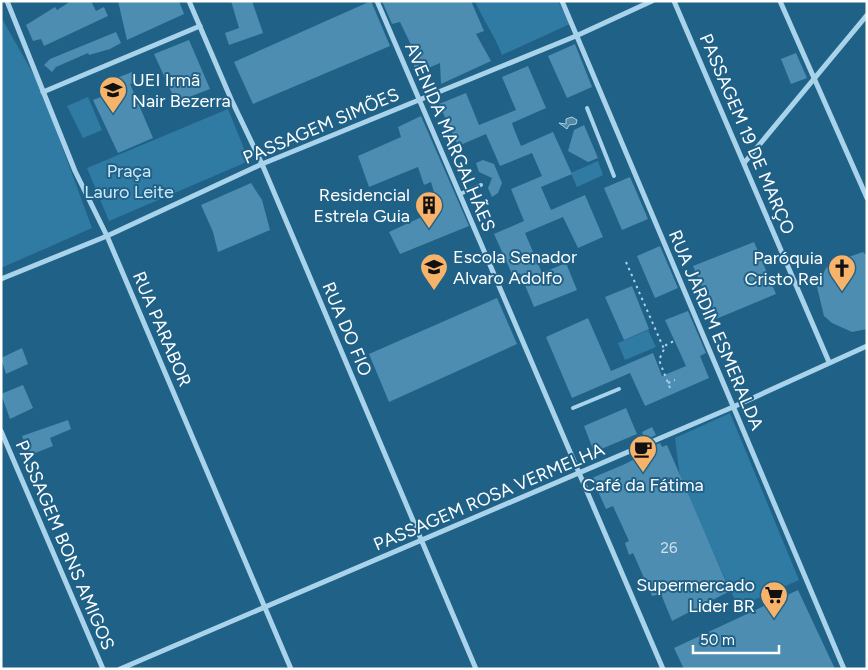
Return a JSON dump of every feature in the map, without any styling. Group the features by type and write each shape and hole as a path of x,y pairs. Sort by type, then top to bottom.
{"street":[{"name":"RUA PARABOR","path":"7,1 75,171 107,236 291,669"},
{"name":"RUA DO FIO","path":"189,1 262,164 423,540 476,669"},
{"name":"AVENIDA MARGALHÃES","path":"377,1 664,669"},
{"name":"RUA JARDIM ESMERALDA","path":"562,1 844,669"},
{"name":"PASSAGEM SIMÕES","path":"1,279 107,236 262,164 576,36 652,1"},
{"name":"PASSAGEM 19 DE MARÇO","path":"674,1 745,162 829,362"},
{"path":"780,1 867,198"},
{"path":"745,162 867,15"},
{"path":"43,92 200,26"},
{"name":"PASSAGEM ROSA VERMELHA","path":"120,669 733,407 867,346"},
{"name":"PASSAGEM BONS AMIGOS","path":"1,431 103,669"}],"lane":[{"path":"587,108 614,176"},
{"path":"460,194 481,185"},
{"path":"573,408 619,389"}],"path":[{"path":"626,262 664,349"},
{"path":"670,388 659,360 664,349 674,341"},
{"path":"668,383 675,380"}],"green space":[{"path":"475,1 558,1 570,24 502,55"},
{"path":"1,17 39,84 92,228 1,268"},
{"path":"88,97 102,130 83,138 67,106"},
{"name":"Praça Lauro Leite","path":"228,109 249,161 109,221 87,168"},
{"path":"598,161 603,175 577,187 571,173"},
{"path":"648,330 656,347 625,360 618,343"},
{"path":"730,413 799,580 738,607 680,478 675,438"}],"shaded area":[{"path":"572,117 577,120 576,124 569,125 567,129 559,123 566,124 566,119"}],"building":[{"path":"71,1 91,1 96,11 104,7 108,16 44,46 41,39 33,41 26,25 55,7 57,10"},
{"path":"118,1 179,1 184,14 127,40"},
{"path":"231,1 252,1 263,33 229,45 225,33 239,28"},
{"path":"371,1 390,46 253,104 234,62"},
{"path":"382,1 471,1 484,31 476,34 491,61 441,84 440,63 414,74 412,47 400,22 392,24"},
{"path":"116,32 121,43 110,49 89,55 88,53 56,67 52,72 44,65 50,59"},
{"path":"189,40 210,89 176,102 154,54"},
{"path":"575,44 592,87 567,98 548,56"},
{"path":"796,53 807,78 791,84 781,59"},
{"path":"528,66 546,108 512,123 521,146 553,132 572,174 541,187 551,210 585,195 603,237 578,248 563,217 525,233 542,273 566,263 577,290 534,307 520,273 513,276 494,234 524,221 511,189 542,176 532,153 500,166 486,134 458,146 439,104 466,93 479,125 516,110 502,77"},
{"name":"UEI Irmã Nair Bezerra","path":"132,72 136,82 130,84 153,138 118,153 93,100 119,90 114,79"},
{"path":"421,116 469,226 400,254 389,232 439,209 431,182 424,185 418,167 369,187 358,156 401,137 398,127"},
{"path":"584,125 598,158 588,162 568,151 574,130"},
{"path":"483,160 494,164 502,183 498,193 492,197 488,188 492,178 479,172 476,163"},
{"path":"630,177 648,219 622,230 604,188"},
{"path":"251,183 262,200 270,230 218,252 213,232 201,205"},
{"path":"754,242 776,294 716,319 693,266"},
{"path":"660,246 678,288 655,298 637,256"},
{"name":"Paróquia Cristo Rei","path":"863,252 867,256 867,329 852,332 832,323 824,316 817,287 826,268 837,261"},
{"path":"632,286 649,329 624,340 605,297"},
{"path":"497,298 517,344 389,402 369,354"},
{"path":"688,311 706,353 700,356 709,378 645,406 630,373 572,398 546,337 588,318 611,371 653,353 662,376 686,366 665,320"},
{"path":"22,348 28,364 6,374 1,358"},
{"path":"23,385 33,408 10,419 1,394"},
{"path":"626,408 637,434 594,452 584,426"},
{"path":"68,420 71,429 50,438 53,446 30,455 22,436"},
{"path":"652,427 656,435 645,440 642,432"},
{"path":"660,443 662,447 667,445 730,591 672,621 661,594 652,596 633,553 629,555 625,543 629,541 613,506 606,509 592,478 625,464 650,451 649,448"},
{"name":"Supermercado Lider BR","path":"798,590 835,669 684,669 674,648"}],"place":[{"name":"UEI Irmã Nair Bezerra","path":"113,114"},
{"name":"Residencial Estrela Guia","path":"429,229"},
{"name":"Escola Senador Alvaro Adolfo","path":"434,291"},
{"name":"Paróquia Cristo Rei","path":"842,292"},
{"name":"Café da Fátima","path":"643,473"},
{"name":"Supermercado Lider BR","path":"774,619"}]}
